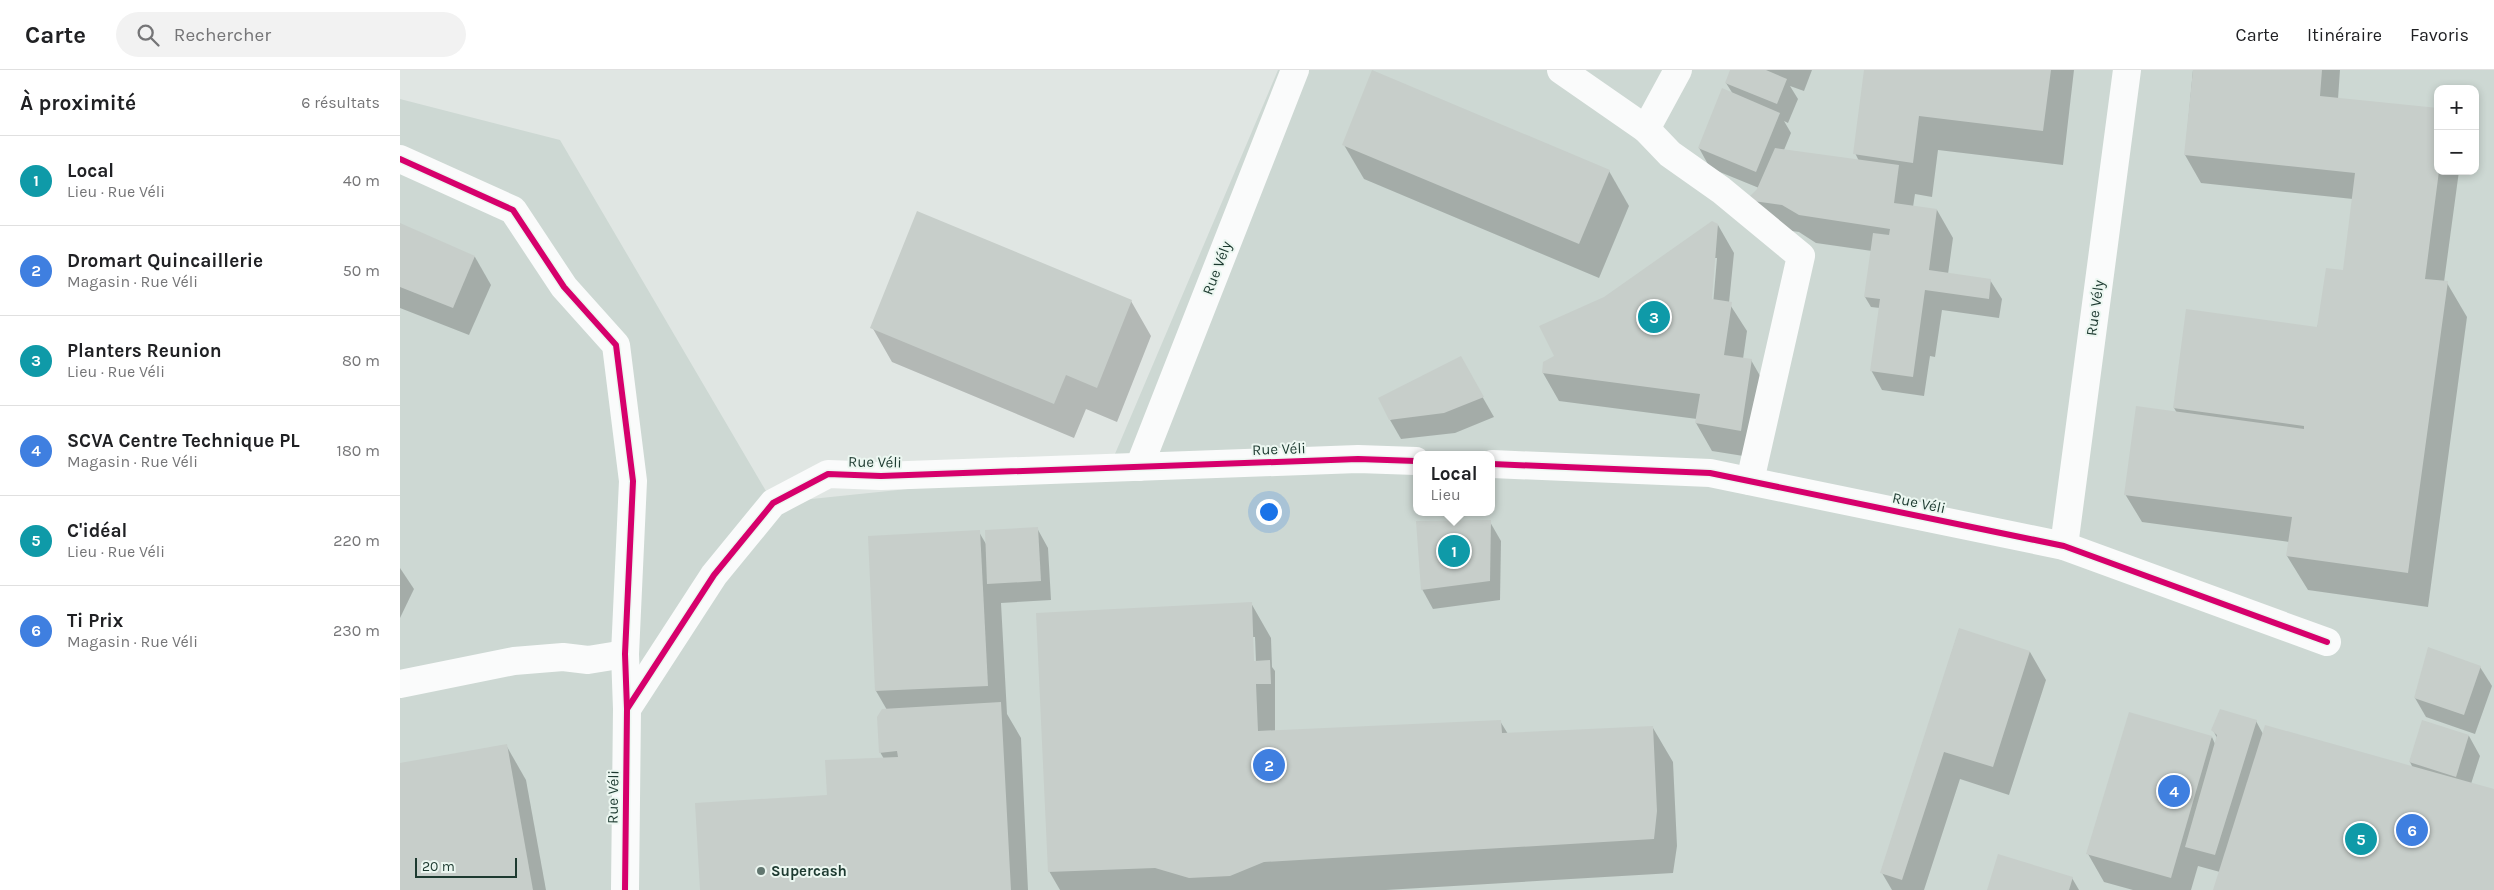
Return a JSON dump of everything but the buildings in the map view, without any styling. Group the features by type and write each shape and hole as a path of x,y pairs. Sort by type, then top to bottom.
{"street":[{"name":"Rue Vély","path":"1140,467 1295,70"},
{"path":"1561,70 1646,129 1670,154 1721,190 1801,256 1750,481"},
{"path":"1646,129 1678,70"},
{"name":"Rue Vély","path":"2064,546 2127,70"},
{"path":"400,159 513,210 564,287 616,345 634,482 625,654 627,709"},
{"name":"Rue Véli","path":"625,890 627,709 714,575 773,503 828,474 881,476 1358,459 1413,461"},
{"name":"Rue Véli","path":"1495,464 1710,473 2064,546 2327,642"},
{"path":"400,684 514,661 563,657 588,660 625,654"}],"shaded area":[{"path":"1278,70 2494,70 2494,890 400,890 400,99 560,140 773,503 1109,468"}],"cycle path":[{"path":"400,159 513,210 564,287 616,345 633,481 625,654 627,709"},
{"path":"625,890 627,709 714,575 773,503 828,474 881,476 1358,459 1413,461"},
{"path":"1495,464 1710,473 2064,546 2327,642"}],"place":[{"name":"Planters Reunion","path":"1654,317"},
{"name":"Local","path":"1454,551"},
{"name":"Dromart Quincaillerie","path":"1269,765"},
{"name":"SCVA Centre Technique PL","path":"2174,791"},
{"name":"Ti Prix","path":"2412,830"},
{"name":"C'idéal","path":"2361,839"},
{"name":"Supercash","path":"761,871"}]}
